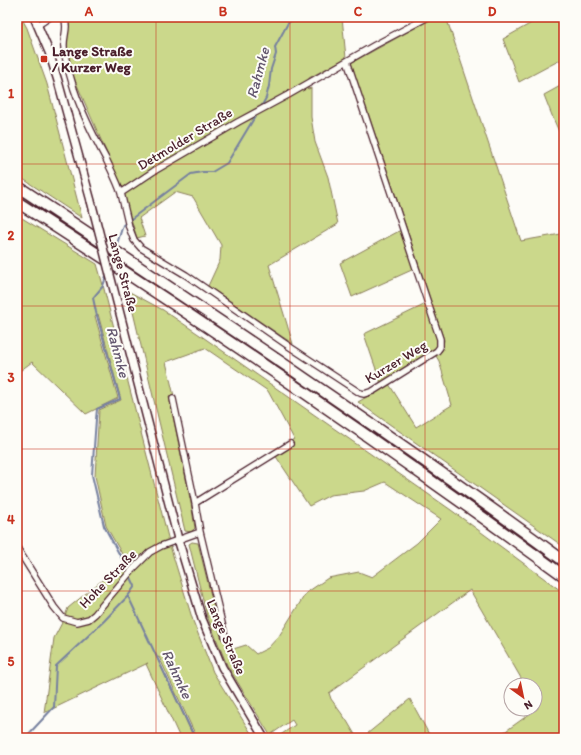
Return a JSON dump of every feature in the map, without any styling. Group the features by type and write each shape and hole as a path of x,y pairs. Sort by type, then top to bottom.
{"highway":[{"path":"17,186 320,389 564,561"},
{"path":"17,202 113,264 313,399 564,576"}],"street":[{"name":"Lange Straße","path":"34,17 58,80 91,201 178,539 202,620 222,667 264,738"},
{"path":"38,25 50,17"},
{"path":"64,17 67,30 64,45 65,58 75,91 82,110 121,193"},
{"name":"Detmolder Straße","path":"121,193 154,171 238,122 428,17"},
{"name":"Kurzer Weg","path":"121,193 129,227 134,240 141,248 186,275 290,347 360,393 364,394 373,391 437,351 440,347 440,339 347,61"},
{"name":"Lange Straße","path":"173,399 196,503 200,532 225,636"},
{"path":"196,503 290,444"},
{"path":"178,539 200,532"},
{"name":"Hohe Straße","path":"17,548 54,607 63,618 77,622 89,619 95,614 132,570 150,552 178,539"}],"green space":[{"path":"17,17 21,17 27,28 47,84 82,218 17,175"},
{"path":"68,17 342,17 346,58 309,78 308,89 311,88 311,117 315,142 328,177 338,224 269,265 293,344 208,286 220,260 221,245 193,197 175,192 139,218 145,236 137,238 119,181 67,62"},
{"path":"435,17 446,17 521,241 561,234 564,242 564,547 358,402 389,384 416,427 452,405 439,361 436,356 442,351 444,340 351,63"},
{"path":"542,17 564,17 564,58 519,82 503,39"},
{"path":"564,84 564,143 544,95"},
{"path":"17,215 97,264 171,549 193,621 213,672 254,738 197,738 159,657 157,658 194,738 180,738 146,664 148,663 44,713 54,638 68,608 126,561 106,526 95,476 99,410 121,400 98,314 95,316 118,398 86,414 32,362 17,373"},
{"path":"401,230 414,269 352,297 340,263"},
{"path":"128,291 163,310 197,333 451,510 564,593 564,738 496,738 525,717 543,717 543,677 520,677 470,590 329,693 331,699 357,738 276,738 295,725 292,720 270,735 227,665 207,616 189,544 192,542 198,543 222,640 228,639 230,650 246,645 256,654 268,648 279,636 306,593 328,578 359,572 372,577 417,543 441,519 385,482 364,491 330,495 309,506 273,452 294,439 268,391 205,348 166,362 174,396 169,397 195,528 191,532 185,531"},
{"path":"426,304 436,333 436,349 381,384 364,334"},
{"path":"410,699 431,738 362,738"}],"waterway":[{"name":"Rahmke","path":"261,107 266,98 269,86 271,69 276,54 275,47 288,23 295,17"},
{"name":"Rahmke","path":"116,247 123,225 191,174 212,172 227,163 256,115"},
{"name":"Rahmke","path":"107,274 103,286 93,298 120,399 97,409 92,475 104,526 135,586 128,596 195,738"},
{"path":"25,738 54,707 56,666 128,596"}],"place":[{"name":"Lange Straße / Kurzer Weg","path":"44,59"}]}
